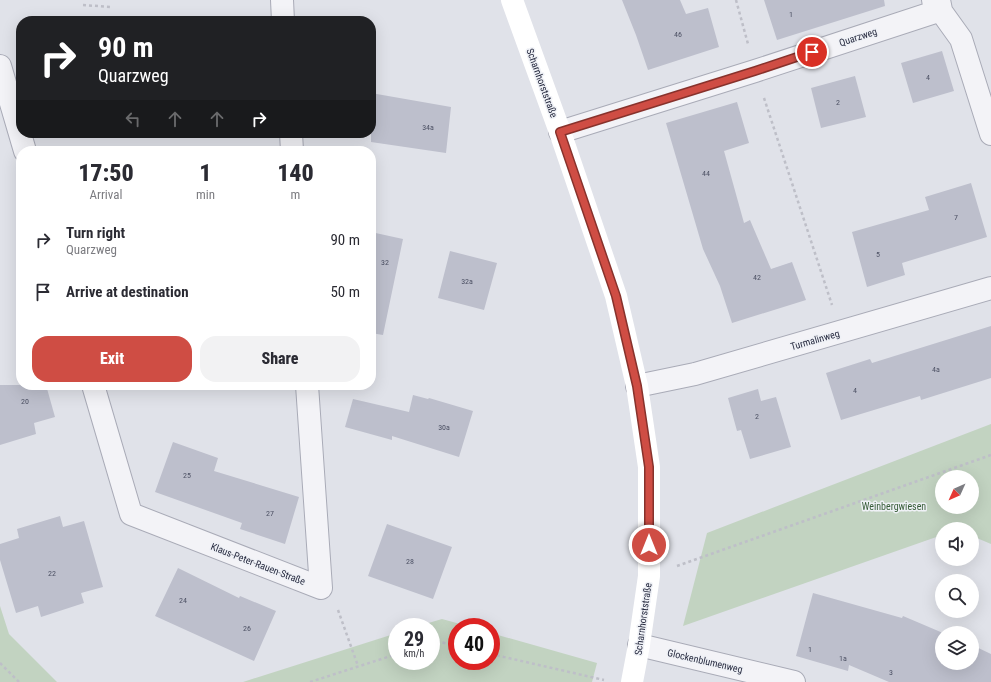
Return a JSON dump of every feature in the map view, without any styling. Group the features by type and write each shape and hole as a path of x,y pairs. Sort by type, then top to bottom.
{"street":[{"path":"282,0 283,16"},
{"name":"Scharnhorststraße","path":"512,0 560,132 616,296 637,386 649,467 649,576 632,682"},
{"path":"938,3 960,39 991,134"},
{"name":"Quarzweg","path":"560,132 755,71 938,3"},
{"path":"0,66 16,120"},
{"name":"Turmalinweg","path":"637,386 695,374 991,288"},
{"name":"Klaus-Peter-Rauen-Straße","path":"94,390 131,514 321,588 308,390"},
{"name":"Glockenblumenweg","path":"639,645 794,682"}],"path":[{"path":"736,0 755,71 841,332"},
{"path":"83,5 111,7"},
{"path":"649,576 991,455"},
{"path":"321,588 338,611 358,666"},
{"path":"500,656 606,680"},
{"path":"310,682 388,657"},
{"path":"0,663 19,682"}],"green space":[{"name":"Weinbergwiesen","path":"991,424 991,544 979,539 979,522 935,522 935,537 683,626 707,533"},
{"path":"0,606 9,634 57,682 0,682"},
{"path":"440,620 448,621 448,670 500,670 500,636 597,663 592,682 243,682 388,636 388,670 440,670"}],"building":[{"path":"622,0 680,0 686,14 708,8 719,47 648,70"},
{"path":"764,0 884,0 885,6 777,40"},
{"path":"942,51 954,91 913,103 901,63"},
{"path":"855,76 866,117 821,128 811,88"},
{"path":"376,94 451,107 446,153 371,142 371,138 376,138"},
{"path":"737,102 749,143 724,151 744,223 750,220 771,269 792,262 806,300 732,323 720,286 703,249 666,123"},
{"path":"971,183 987,237 902,263 905,275 867,287 852,232 929,210 925,197"},
{"path":"376,233 403,239 383,335 376,334"},
{"path":"450,251 497,263 484,310 438,298"},
{"path":"991,326 991,378 921,400 920,396 841,420 826,373 870,359 872,363"},
{"path":"0,385 16,385 16,390 47,390 55,417 34,423 36,434 0,445"},
{"path":"758,389 761,401 776,397 791,447 750,459 741,430 737,431 728,398"},
{"path":"413,395 429,398 473,411 459,457 392,436 392,440 345,427 353,399 409,412"},
{"path":"173,442 218,458 214,471 299,497 285,544 240,529 242,523 155,492"},
{"path":"60,516 63,527 84,521 103,587 81,593 84,603 41,617 38,606 16,613 0,560 0,544 19,538 17,529"},
{"path":"387,524 452,547 433,599 368,576"},
{"path":"178,568 239,598 240,596 276,611 254,661 155,616"},
{"path":"813,593 902,618 903,616 935,630 935,670 979,670 979,648 991,654 991,682 889,682 849,665 848,671 796,656"}],"route":[{"path":"649,545 649,467 637,386 616,296 560,132 812,52"}]}
